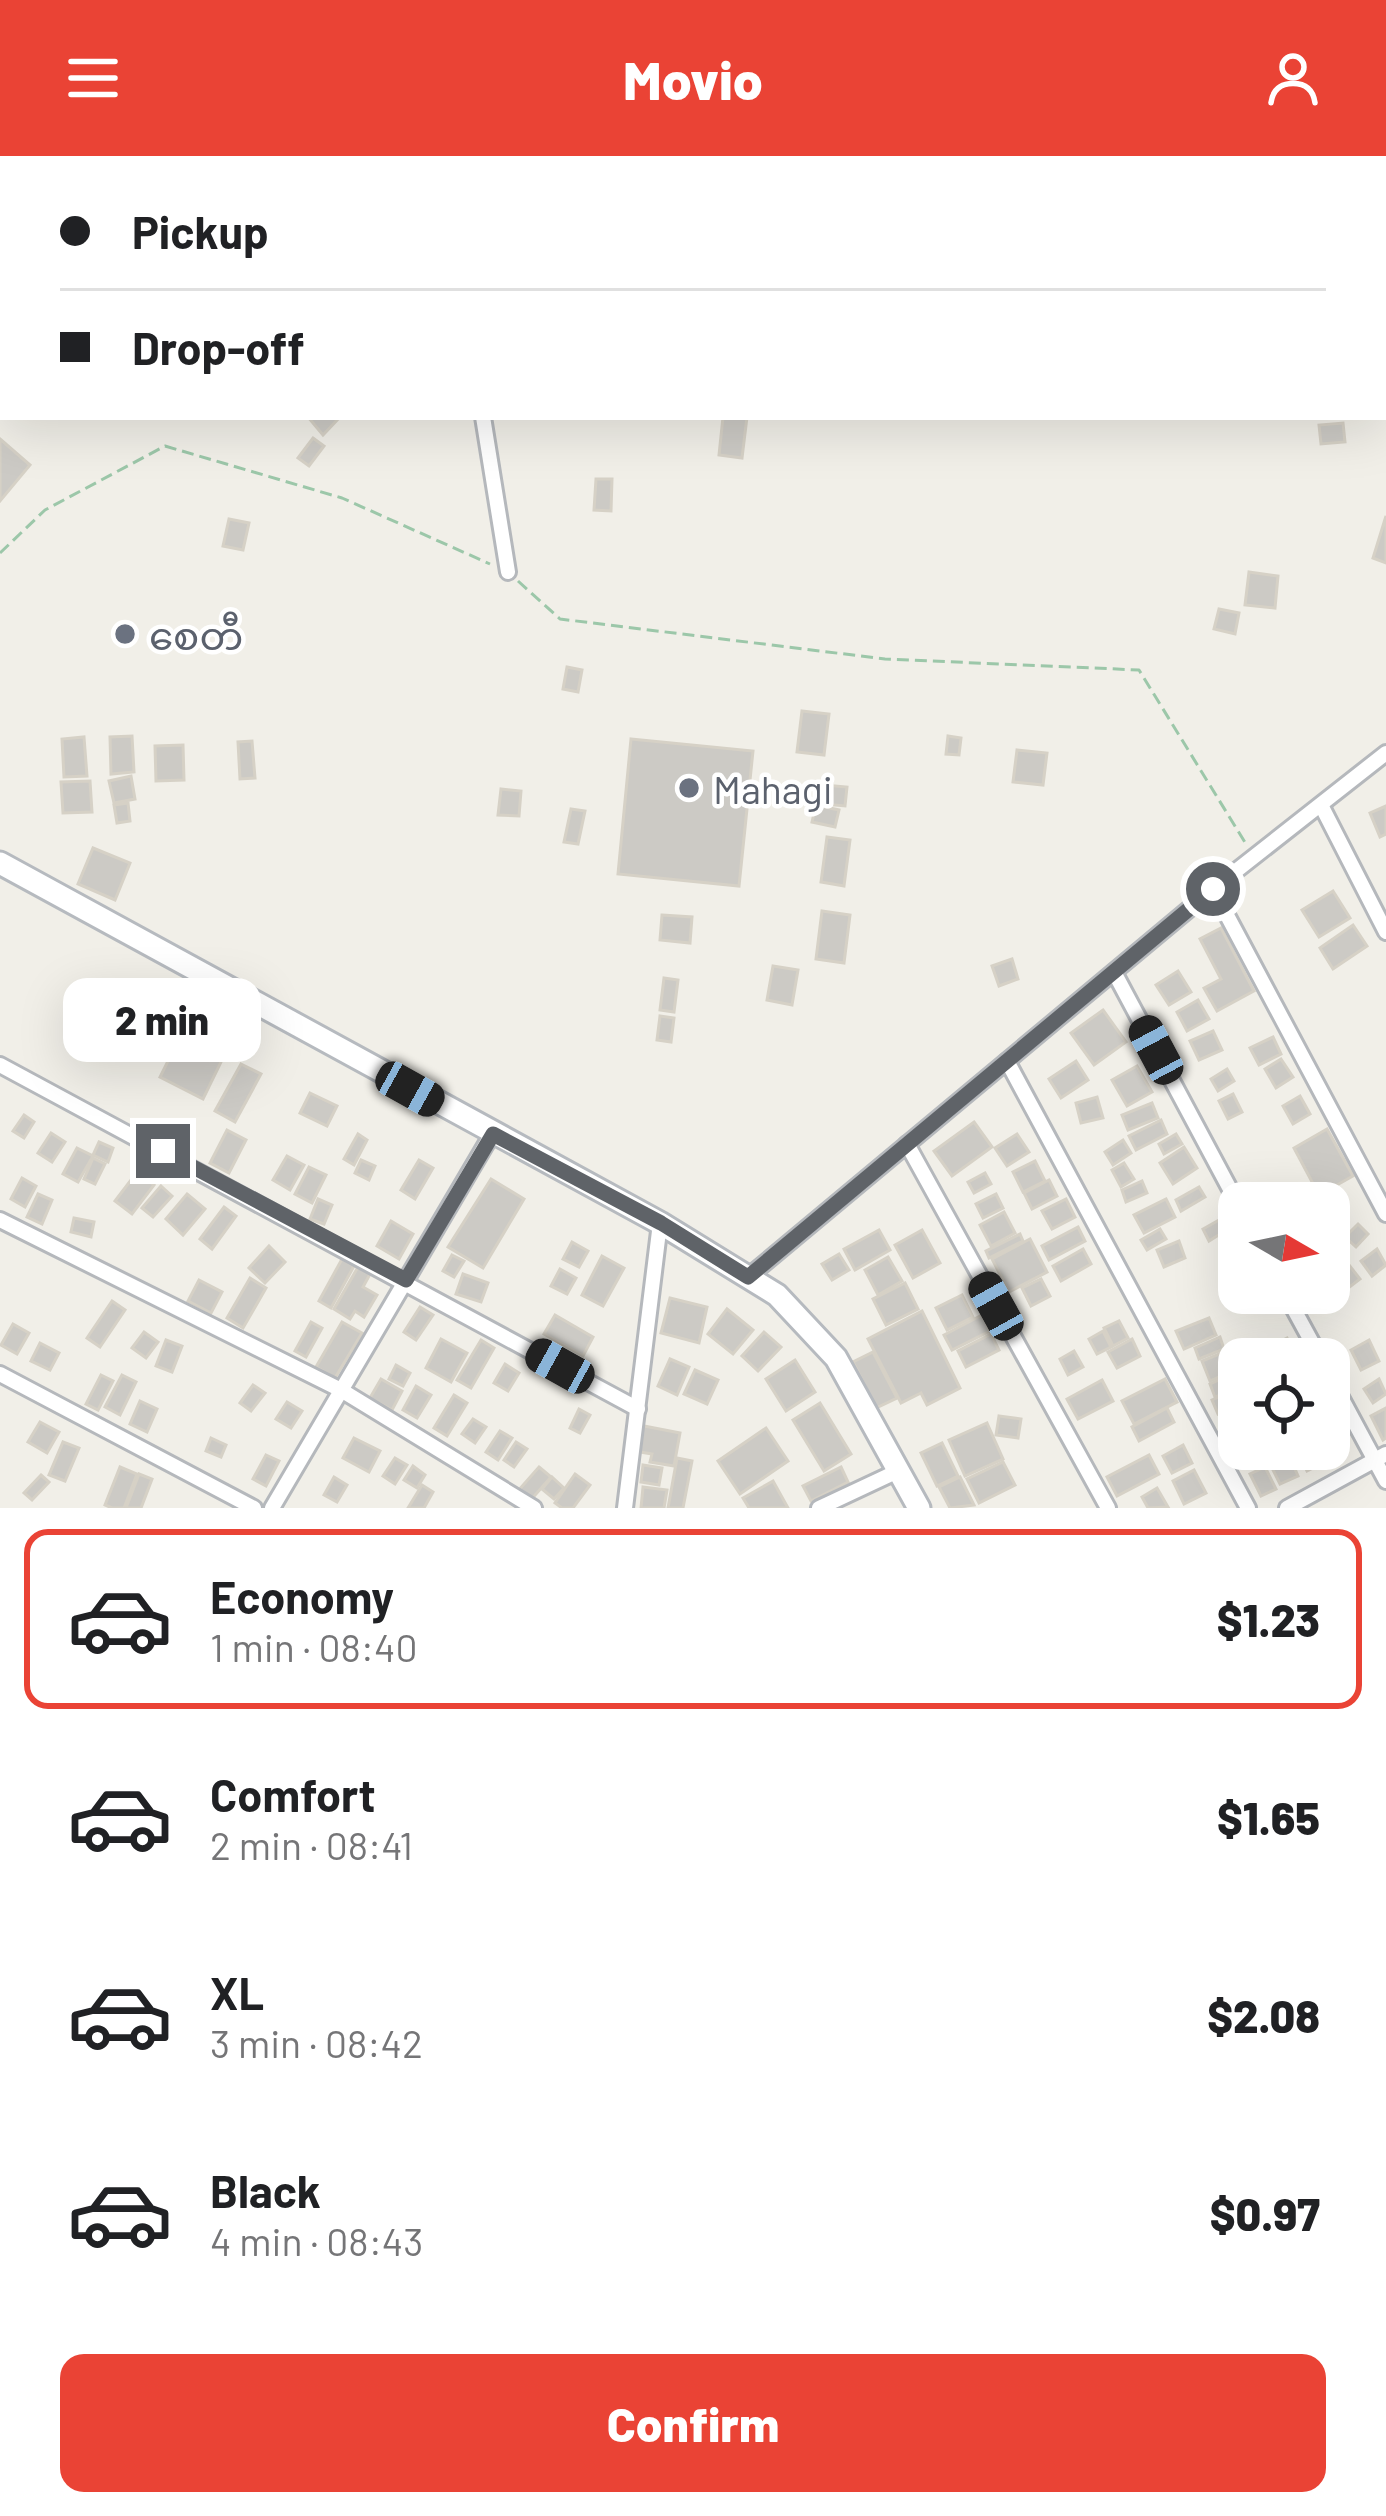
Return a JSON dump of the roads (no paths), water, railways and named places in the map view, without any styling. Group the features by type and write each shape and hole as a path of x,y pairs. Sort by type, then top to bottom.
{"main road":[{"path":"0,863 661,1223 776,1295 836,1358 919,1508"}],"street":[{"path":"483,420 508,572"},
{"path":"748,1277 1213,889 1386,753"},
{"path":"1322,807 1386,932"},
{"path":"1213,889 1386,1214"},
{"path":"1114,972 1226,1182"},
{"path":"1007,1061 1248,1508"},
{"path":"0,1065 638,1409"},
{"path":"272,1508 493,1134"},
{"path":"907,1144 1108,1508"},
{"path":"0,1220 341,1390 534,1508"},
{"path":"626,1508 661,1223"},
{"path":"0,1375 254,1508"},
{"path":"1350,1409 1380,1457 1386,1481"},
{"path":"1287,1508 1380,1457"},
{"path":"819,1508 898,1471"}],"place":[{"name":"စေတီ","path":"125,634"},
{"name":"Mahagi","path":"689,788"}]}
